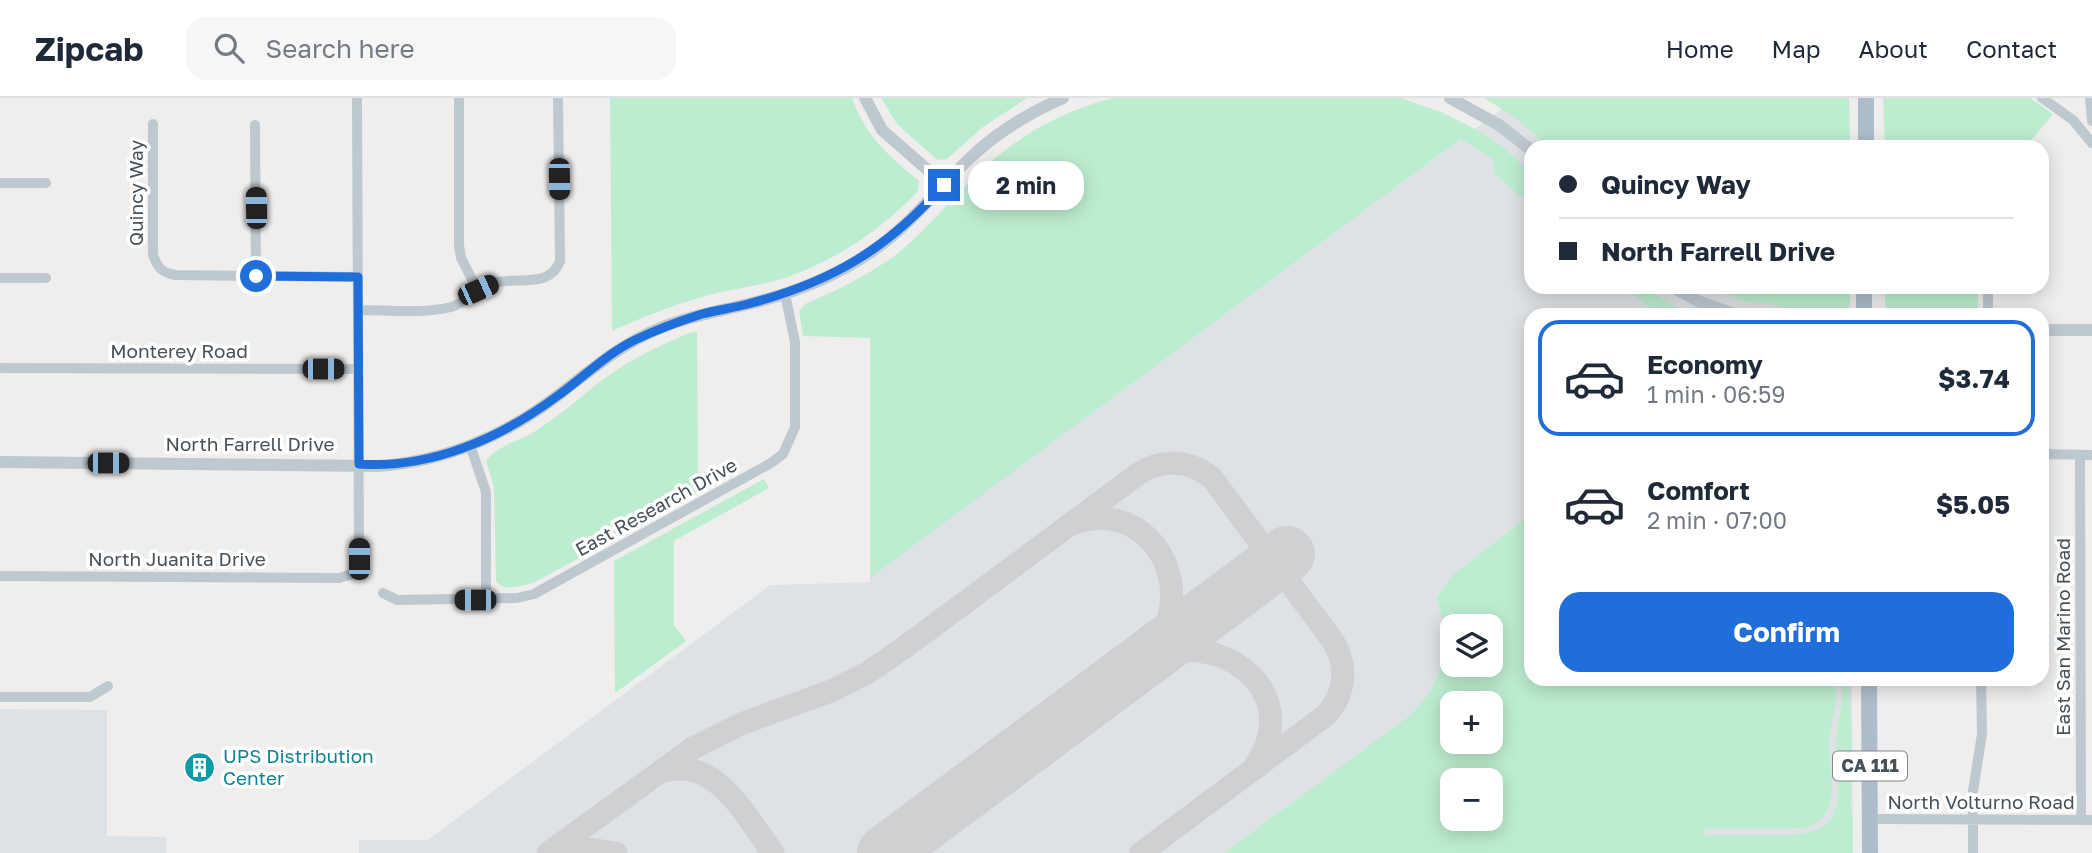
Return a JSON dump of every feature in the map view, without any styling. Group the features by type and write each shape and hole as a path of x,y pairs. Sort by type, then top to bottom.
{"main road":[{"path":"1866,98 1866,140"},
{"name":"CA 111","path":"1869,686 1870,853"}],"street":[{"path":"357,98 359,464"},
{"path":"459,98 458,245 461,258 478,290"},
{"path":"359,310 433,310 453,307 478,290 495,283 552,276 560,261 558,98"},
{"path":"864,98 874,119 883,130 944,185"},
{"name":"North Farrell Drive","path":"0,462 403,464 470,445 503,432 556,397 600,362 641,337 704,313 785,293 840,271 870,253 911,220 971,156 998,135 1028,115 1063,98"},
{"path":"1450,98 1499,125 1524,145"},
{"path":"2042,98 2073,120 2092,143"},
{"path":"2090,98 2092,121"},
{"name":"Quincy Way","path":"153,124 153,256 157,267 164,273 358,277"},
{"path":"255,125 256,276"},
{"path":"0,183 46,183"},
{"path":"0,278 46,278"},
{"name":"East Research Drive","path":"383,593 397,600 486,600 534,594 771,463 783,454 795,427 795,342 785,293"},
{"path":"1685,294 1717,308"},
{"path":"2049,330 2092,330"},
{"name":"Monterey Road","path":"0,369 359,369"},
{"path":"470,445 486,492 486,600"},
{"path":"2049,454 2092,455"},
{"name":"East San Marino Road","path":"2080,455 2087,820"},
{"name":"North Juanita Drive","path":"0,576 340,578 353,574 359,559 359,464"},
{"path":"0,697 90,697 108,686"},
{"path":"1973,853 1973,792 1982,734 1982,686"},
{"name":"North Volturno Road","path":"1870,819 2087,820"}],"shaded area":[{"path":"1517,98 1802,140 1524,140 1524,294 1849,294 1850,308 1524,308 1524,686 1852,686 1853,838 1683,853 359,853 359,840 428,840 770,585 870,582 870,337 1193,338"},
{"path":"0,709 107,710 107,836 166,837 166,853 0,853"}],"green space":[{"path":"610,98 852,98 871,135 919,181 918,191 873,231 840,253 804,271 690,301 612,331"},
{"path":"881,98 1027,98 983,127 947,159 937,160 897,124"},
{"path":"1113,98 1401,98 1441,112 1475,129 1505,149 1524,166 1524,196 1520,196 1494,173 1493,159 1461,139 870,578 870,338 803,336 799,311 805,304 856,280 903,249 982,169 1016,142 1053,120"},
{"path":"1484,98 1849,98 1850,140 1542,140 1513,116"},
{"path":"1883,98 2030,98 2053,114 2032,140 1885,140"},
{"path":"1632,294 1654,294 1679,308 1650,308"},
{"path":"1725,294 1850,294 1848,308 1786,308 1746,302"},
{"path":"1885,294 1978,294 1978,308 1886,308"},
{"path":"697,332 698,494 535,582 514,587 499,584 496,581 494,487 486,461 501,448 550,421 622,366"},
{"path":"764,479 769,488 674,541 674,625 686,641 615,693 614,561"},
{"path":"1524,519 1524,686 1835,686 1836,705 1829,743 1832,792 1825,814 1805,828 1705,829 1704,836 1800,834 1819,829 1827,823 1833,814 1838,796 1836,740 1842,686 1849,686 1853,853 1224,853 1408,717 1430,691 1440,668 1440,677 1503,677 1503,614 1441,614 1436,598 1453,575"}],"taxiway":[{"path":"548,853 693,748 741,724 831,691 867,673 1138,474 1157,465 1176,463 1195,468 1212,478 1333,641 1341,660 1343,679 1338,698 1326,715 1141,853"},
{"path":"1075,523 1096,519 1116,520 1133,527 1148,538 1160,553 1168,571 1171,591 1168,620 1136,667"},
{"path":"1143,663 1170,653 1198,651 1223,657 1245,670 1261,689 1270,711 1269,737 1256,764"},
{"path":"661,772 680,769 697,772 713,780 740,807 773,853"},
{"path":"552,852 576,847 616,853"}],"runway":[{"path":"885,853 1287,554"}],"place":[{"name":"UPS Distribution Center","path":"200,767"}],"route":[{"path":"256,276 358,277 359,464 403,464 431,458 503,432 556,397 613,353 659,328 704,313 746,305 785,293 840,271 898,232 944,185"}]}
